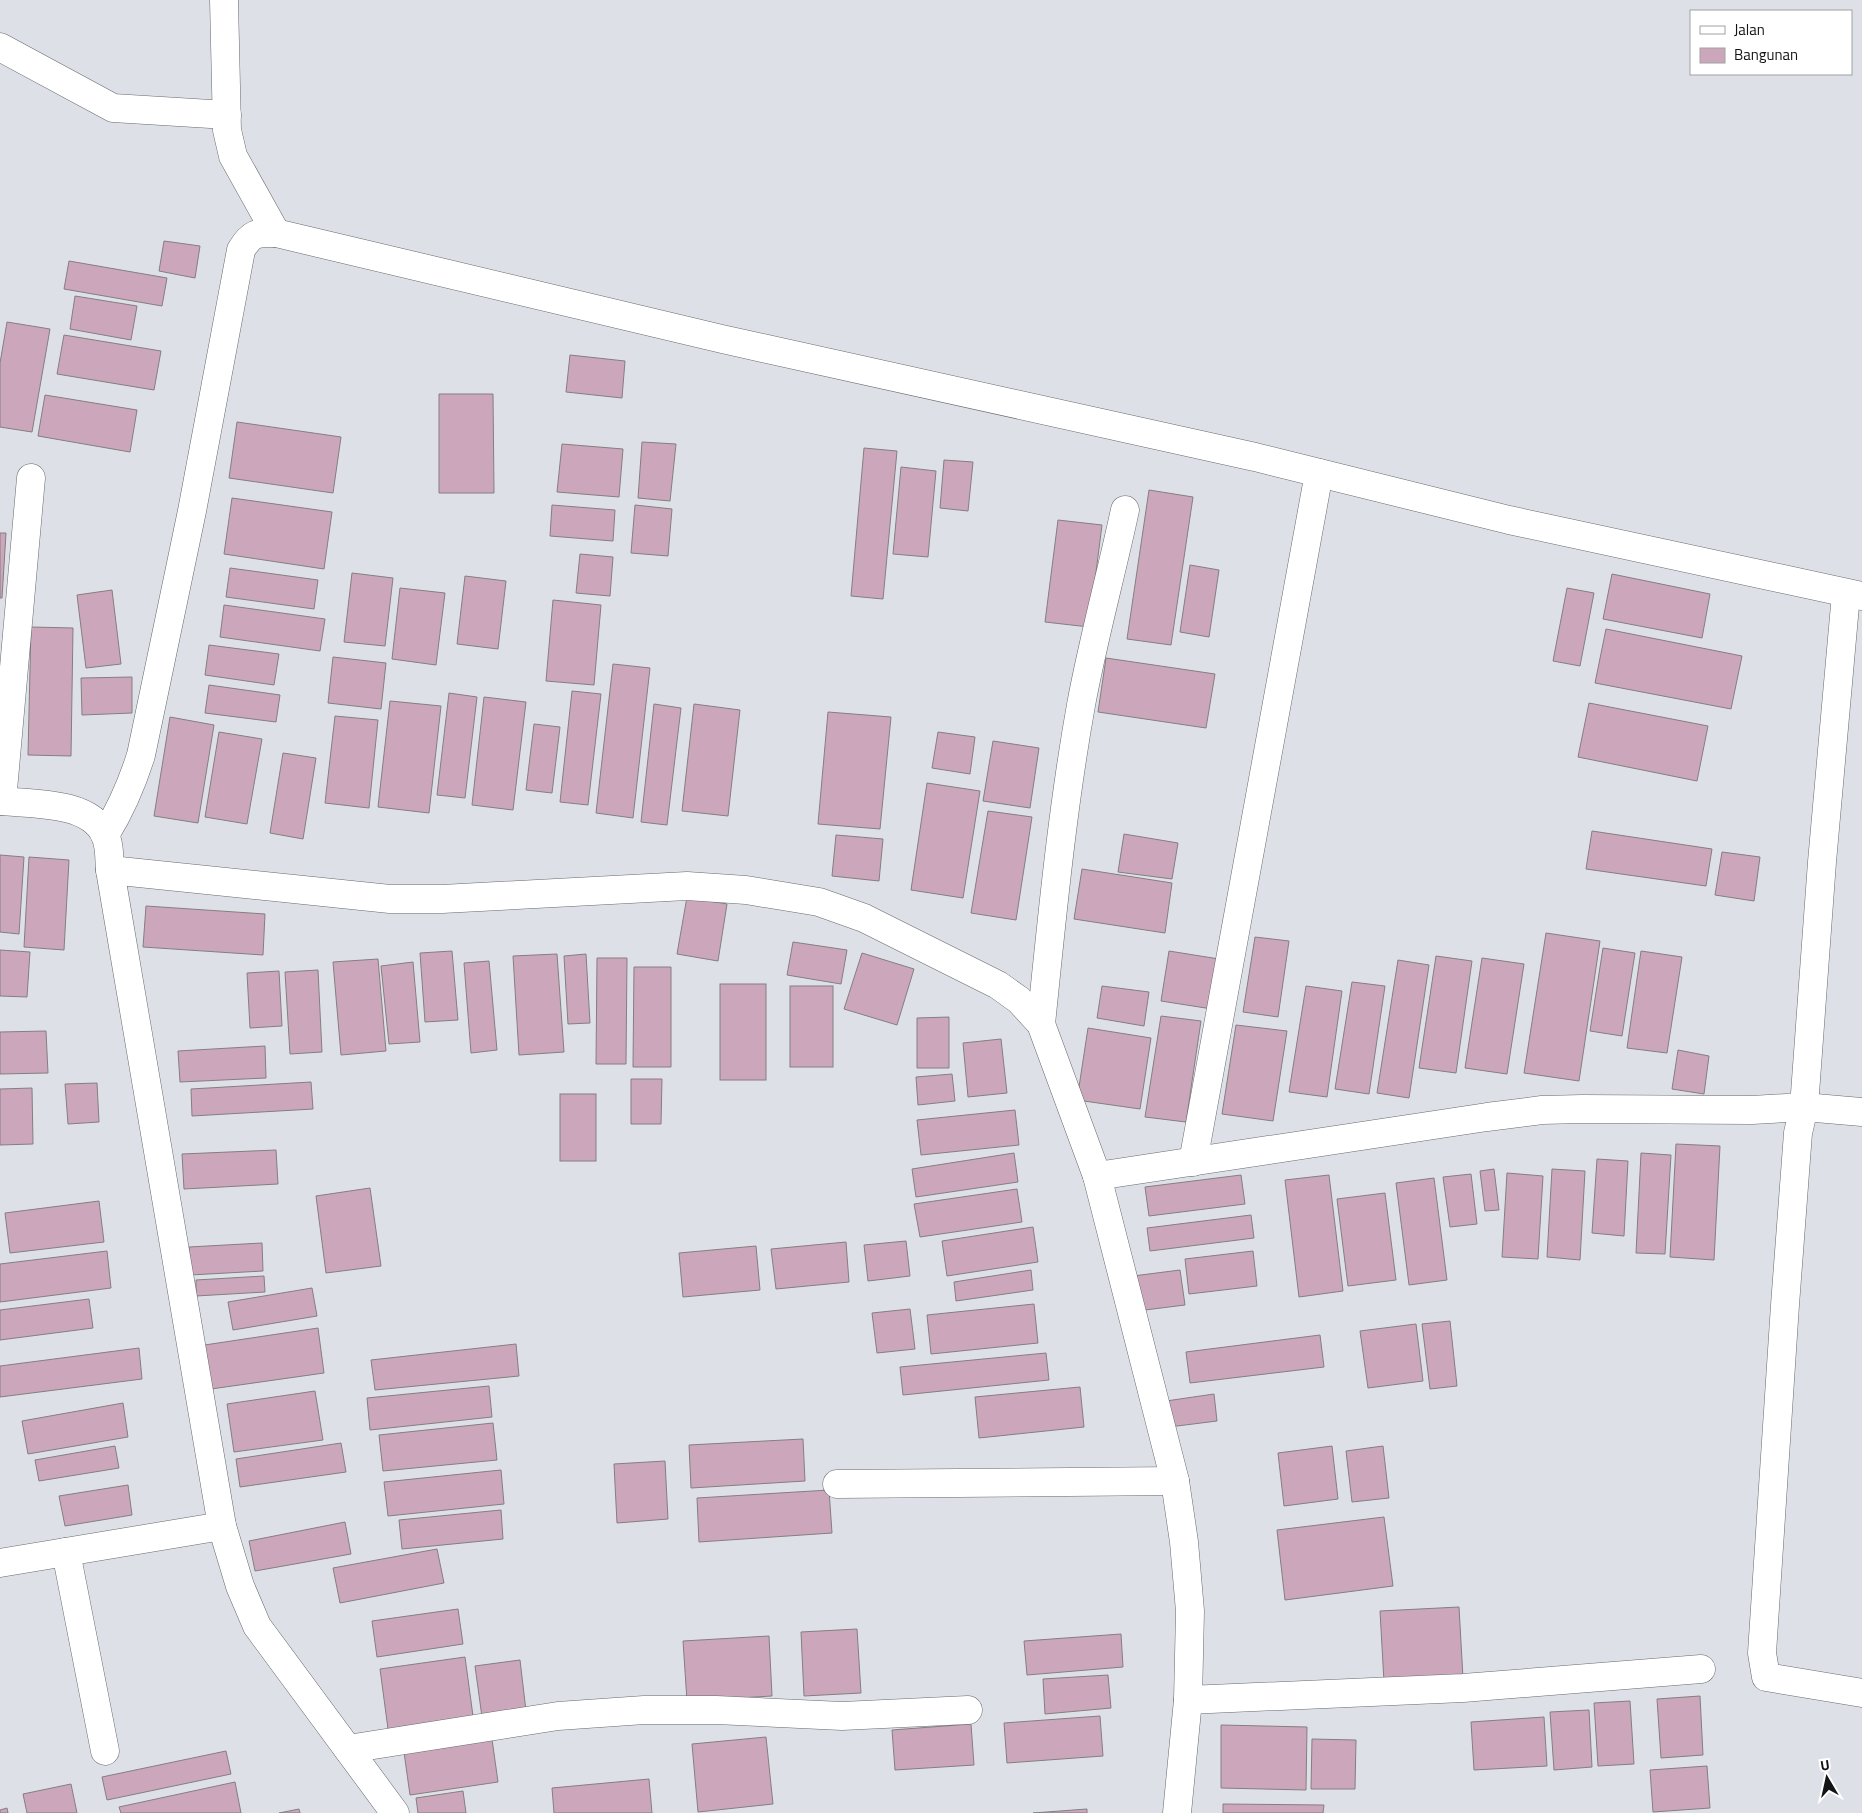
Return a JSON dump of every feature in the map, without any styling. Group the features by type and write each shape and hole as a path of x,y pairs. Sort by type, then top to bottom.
{"street":[{"path":"224,0 227,130 233,156 276,233"},
{"path":"0,47 113,108 226,115"},
{"path":"106,835 120,810 135,776 141,755 192,511 241,250 248,238 260,233 276,233 722,339 1255,457 1850,602 1839,651 1804,1107 1798,1133 1762,1652 1766,1677 1862,1693"},
{"path":"1193,1162 1319,473"},
{"path":"32,478 1,801 68,808 82,812 94,821 106,835 110,870 222,1526 240,1586 257,1626 395,1813"},
{"path":"1042,1024 1055,883 1074,749 1082,703 1125,510"},
{"path":"110,870 390,899 442,899 687,886 746,890 819,902 864,918 998,985 1019,1000 1042,1024 1097,1176 1175,1481 1184,1542 1190,1611 1188,1700 1177,1813"},
{"path":"1097,1176 1542,1110 1763,1109 1804,1107 1862,1112"},
{"path":"838,1484 1175,1481"},
{"path":"0,1563 222,1526"},
{"path":"66,1552 105,1751"},
{"path":"1188,1700 1463,1688 1701,1669"},
{"path":"348,1749 558,1716 644,1710 716,1710 842,1716 968,1710"}],"building":[{"path":"164,241 200,246 195,278 159,271"},
{"path":"69,261 167,278 162,306 64,289"},
{"path":"75,296 137,306 131,340 70,329"},
{"path":"7,322 50,329 32,432 0,427 0,363"},
{"path":"64,335 161,351 154,390 57,374"},
{"path":"570,355 625,361 622,398 566,392"},
{"path":"439,394 493,394 494,493 439,493"},
{"path":"45,395 137,410 130,452 38,436"},
{"path":"237,422 341,437 333,493 229,478"},
{"path":"642,442 676,444 670,501 638,498"},
{"path":"562,444 623,449 619,497 557,492"},
{"path":"864,448 897,451 883,599 851,596"},
{"path":"944,460 973,462 968,511 940,508"},
{"path":"901,467 936,471 928,557 893,554"},
{"path":"1149,490 1193,497 1171,645 1127,639"},
{"path":"232,498 332,512 324,569 224,554"},
{"path":"552,505 615,510 613,541 550,536"},
{"path":"635,505 672,509 668,556 631,553"},
{"path":"1058,520 1102,525 1089,627 1045,622"},
{"path":"0,533 6,533 2,598 0,598"},
{"path":"580,554 613,557 610,596 576,593"},
{"path":"1190,565 1219,570 1209,637 1180,632"},
{"path":"230,568 318,580 314,609 226,597"},
{"path":"352,573 393,578 385,646 344,642"},
{"path":"1612,574 1710,594 1702,638 1603,619"},
{"path":"465,576 506,581 498,649 457,644"},
{"path":"400,588 445,593 436,665 392,659"},
{"path":"1567,588 1594,593 1580,666 1553,661"},
{"path":"112,590 121,664 86,668 77,595"},
{"path":"553,600 601,605 594,685 546,681"},
{"path":"224,605 325,619 320,651 220,637"},
{"path":"31,627 73,628 71,756 28,755"},
{"path":"1606,629 1742,656 1731,709 1595,683"},
{"path":"209,645 279,654 274,685 205,675"},
{"path":"333,657 386,663 381,709 328,703"},
{"path":"1106,658 1215,674 1206,728 1098,712"},
{"path":"613,664 650,668 633,818 596,813"},
{"path":"132,677 132,713 82,715 81,678"},
{"path":"209,685 280,695 276,722 205,713"},
{"path":"572,691 601,694 588,805 560,802"},
{"path":"449,693 477,697 465,798 437,795"},
{"path":"484,697 526,702 513,810 472,805"},
{"path":"390,701 441,706 429,813 378,807"},
{"path":"1589,703 1708,726 1697,781 1578,757"},
{"path":"654,704 681,708 667,825 641,822"},
{"path":"694,704 740,710 728,816 682,811"},
{"path":"828,712 891,717 880,829 818,824"},
{"path":"335,716 378,720 369,808 325,803"},
{"path":"170,717 214,725 198,823 154,816"},
{"path":"534,724 560,727 552,793 526,790"},
{"path":"219,732 262,739 247,824 205,817"},
{"path":"938,732 975,737 970,774 932,768"},
{"path":"993,741 1039,748 1030,808 983,801"},
{"path":"283,753 316,758 303,839 270,833"},
{"path":"927,783 980,791 963,898 911,890"},
{"path":"988,811 1032,817 1016,920 971,913"},
{"path":"1592,831 1712,849 1706,886 1586,869"},
{"path":"1124,834 1178,843 1172,879 1118,872"},
{"path":"836,835 883,839 879,881 832,876"},
{"path":"1722,852 1760,857 1754,901 1715,895"},
{"path":"0,855 24,857 19,934 0,932"},
{"path":"29,857 69,860 64,950 24,947"},
{"path":"1082,869 1172,883 1165,933 1074,919"},
{"path":"687,897 727,904 718,961 677,954"},
{"path":"146,906 265,914 263,955 143,947"},
{"path":"1546,933 1600,941 1579,1081 1524,1073"},
{"path":"1255,937 1289,941 1278,1017 1243,1012"},
{"path":"793,942 847,950 841,984 787,975"},
{"path":"1603,948 1635,953 1622,1036 1590,1031"},
{"path":"0,950 30,952 27,997 0,996"},
{"path":"452,951 458,1020 425,1022 420,953"},
{"path":"1169,951 1219,959 1212,1009 1161,1001"},
{"path":"1641,951 1682,957 1667,1053 1627,1048"},
{"path":"862,953 914,969 897,1025 844,1009"},
{"path":"557,954 564,1052 519,1055 513,956"},
{"path":"586,954 590,1023 568,1024 564,956"},
{"path":"1436,956 1472,961 1456,1073 1419,1068"},
{"path":"597,958 627,958 626,1064 596,1064"},
{"path":"1482,958 1524,964 1507,1074 1465,1068"},
{"path":"378,959 386,1051 341,1055 333,962"},
{"path":"1398,960 1429,965 1409,1098 1377,1093"},
{"path":"489,961 497,1050 471,1053 464,963"},
{"path":"413,962 420,1042 389,1044 381,966"},
{"path":"634,967 671,967 671,1067 633,1067"},
{"path":"318,970 322,1052 290,1054 285,972"},
{"path":"279,971 282,1026 250,1028 247,973"},
{"path":"1352,982 1385,986 1369,1094 1335,1089"},
{"path":"720,984 766,984 766,1080 720,1080"},
{"path":"790,986 833,986 833,1067 790,1067"},
{"path":"1102,986 1149,992 1144,1026 1097,1018"},
{"path":"1306,986 1342,991 1327,1097 1289,1092"},
{"path":"1161,1016 1201,1021 1186,1122 1145,1117"},
{"path":"949,1017 949,1068 917,1068 917,1018"},
{"path":"1236,1025 1287,1031 1273,1121 1222,1114"},
{"path":"1088,1028 1151,1038 1140,1109 1077,1100"},
{"path":"46,1031 48,1073 0,1074 0,1032"},
{"path":"1001,1039 1007,1093 968,1097 963,1043"},
{"path":"265,1046 266,1078 180,1082 178,1051"},
{"path":"1678,1050 1709,1056 1704,1094 1672,1089"},
{"path":"952,1074 955,1101 918,1105 916,1077"},
{"path":"631,1079 662,1079 661,1124 631,1124"},
{"path":"311,1082 313,1109 192,1116 191,1089"},
{"path":"97,1083 99,1122 68,1124 65,1084"},
{"path":"32,1088 33,1144 0,1145 0,1089"},
{"path":"560,1094 596,1094 596,1161 560,1161"},
{"path":"1015,1110 1019,1145 921,1155 917,1120"},
{"path":"1676,1144 1720,1146 1714,1260 1670,1257"},
{"path":"276,1150 278,1184 184,1189 182,1154"},
{"path":"1014,1153 1018,1182 916,1197 912,1169"},
{"path":"1641,1153 1671,1155 1665,1254 1636,1253"},
{"path":"1597,1159 1628,1161 1624,1236 1592,1233"},
{"path":"1494,1169 1499,1210 1485,1211 1480,1171"},
{"path":"1552,1169 1585,1171 1580,1260 1547,1257"},
{"path":"1507,1173 1543,1176 1538,1259 1502,1257"},
{"path":"1471,1174 1477,1224 1450,1227 1443,1177"},
{"path":"1241,1175 1245,1204 1149,1216 1145,1187"},
{"path":"1329,1175 1343,1291 1299,1297 1285,1180"},
{"path":"1434,1178 1447,1280 1409,1285 1396,1183"},
{"path":"370,1188 381,1266 326,1273 316,1196"},
{"path":"1017,1189 1022,1222 920,1237 914,1204"},
{"path":"1385,1193 1396,1280 1348,1286 1337,1199"},
{"path":"99,1201 104,1242 10,1253 5,1213"},
{"path":"1251,1215 1254,1238 1150,1251 1147,1228"},
{"path":"1033,1227 1038,1262 947,1276 942,1241"},
{"path":"906,1241 910,1276 868,1281 864,1245"},
{"path":"846,1242 849,1282 776,1289 771,1249"},
{"path":"262,1243 263,1271 190,1275 189,1247"},
{"path":"756,1246 760,1290 683,1297 679,1253"},
{"path":"107,1251 111,1288 0,1302 0,1264"},
{"path":"1253,1251 1257,1286 1189,1294 1185,1259"},
{"path":"1031,1270 1033,1290 956,1301 954,1282"},
{"path":"1180,1270 1185,1305 1137,1311 1133,1276"},
{"path":"264,1276 265,1292 196,1296 196,1280"},
{"path":"312,1288 317,1316 233,1330 228,1302"},
{"path":"89,1299 93,1328 0,1340 0,1310"},
{"path":"1034,1304 1038,1343 931,1354 927,1315"},
{"path":"910,1309 915,1349 877,1353 872,1313"},
{"path":"1450,1321 1457,1386 1430,1389 1422,1324"},
{"path":"1416,1324 1423,1381 1368,1388 1360,1331"},
{"path":"318,1328 324,1373 204,1390 198,1346"},
{"path":"1320,1335 1324,1367 1190,1383 1186,1352"},
{"path":"516,1344 519,1376 375,1390 371,1360"},
{"path":"139,1348 142,1379 0,1397 0,1366"},
{"path":"1046,1353 1049,1380 903,1395 900,1367"},
{"path":"489,1386 492,1417 370,1430 367,1398"},
{"path":"1080,1387 1084,1427 979,1438 975,1397"},
{"path":"315,1391 323,1440 234,1452 227,1404"},
{"path":"1214,1394 1217,1421 1169,1427 1166,1401"},
{"path":"123,1403 128,1437 28,1454 22,1421"},
{"path":"493,1423 497,1460 383,1471 379,1435"},
{"path":"803,1439 805,1481 691,1488 689,1445"},
{"path":"341,1443 346,1472 240,1487 236,1459"},
{"path":"115,1446 119,1468 39,1481 35,1460"},
{"path":"1332,1446 1338,1499 1284,1506 1278,1453"},
{"path":"1383,1446 1389,1498 1352,1502 1346,1451"},
{"path":"665,1461 668,1519 617,1523 614,1464"},
{"path":"501,1470 504,1504 388,1516 384,1482"},
{"path":"128,1485 132,1515 65,1526 59,1496"},
{"path":"829,1490 832,1533 699,1542 697,1498"},
{"path":"501,1510 503,1539 402,1549 399,1520"},
{"path":"1384,1517 1393,1586 1285,1600 1277,1530"},
{"path":"345,1522 351,1554 255,1571 249,1541"},
{"path":"437,1549 444,1583 340,1603 333,1568"},
{"path":"1459,1607 1463,1678 1384,1682 1380,1611"},
{"path":"458,1609 463,1644 377,1657 372,1621"},
{"path":"857,1629 861,1693 804,1696 801,1632"},
{"path":"1121,1634 1123,1667 1027,1675 1024,1641"},
{"path":"769,1636 772,1696 687,1701 683,1641"},
{"path":"465,1657 473,1716 388,1729 380,1669"},
{"path":"520,1660 526,1711 482,1717 475,1666"},
{"path":"1108,1675 1111,1708 1045,1714 1043,1679"},
{"path":"1700,1696 1703,1755 1661,1758 1657,1699"},
{"path":"1630,1701 1634,1764 1598,1766 1594,1703"},
{"path":"1589,1710 1592,1767 1554,1770 1550,1712"},
{"path":"1100,1716 1103,1756 1007,1763 1004,1723"},
{"path":"1544,1717 1547,1766 1474,1770 1471,1722"},
{"path":"971,1724 974,1765 895,1770 892,1730"},
{"path":"1221,1725 1307,1727 1306,1790 1221,1788"},
{"path":"491,1732 498,1782 410,1795 403,1745"},
{"path":"766,1737 773,1804 698,1812 692,1744"},
{"path":"1312,1739 1356,1740 1355,1789 1311,1789"},
{"path":"226,1751 231,1774 107,1800 102,1777"},
{"path":"1707,1766 1710,1808 1653,1812 1650,1770"},
{"path":"649,1779 652,1813 554,1813 552,1788"},
{"path":"235,1782 241,1813 121,1813 119,1807"},
{"path":"71,1784 77,1813 27,1813 23,1794"},
{"path":"463,1791 466,1813 418,1813 416,1798"},
{"path":"1223,1804 1324,1805 1323,1813 1223,1813"},
{"path":"7,1808 8,1813 0,1813 0,1810"},
{"path":"299,1809 300,1813 279,1813"},
{"path":"1087,1809 1087,1813 1033,1813"}]}
